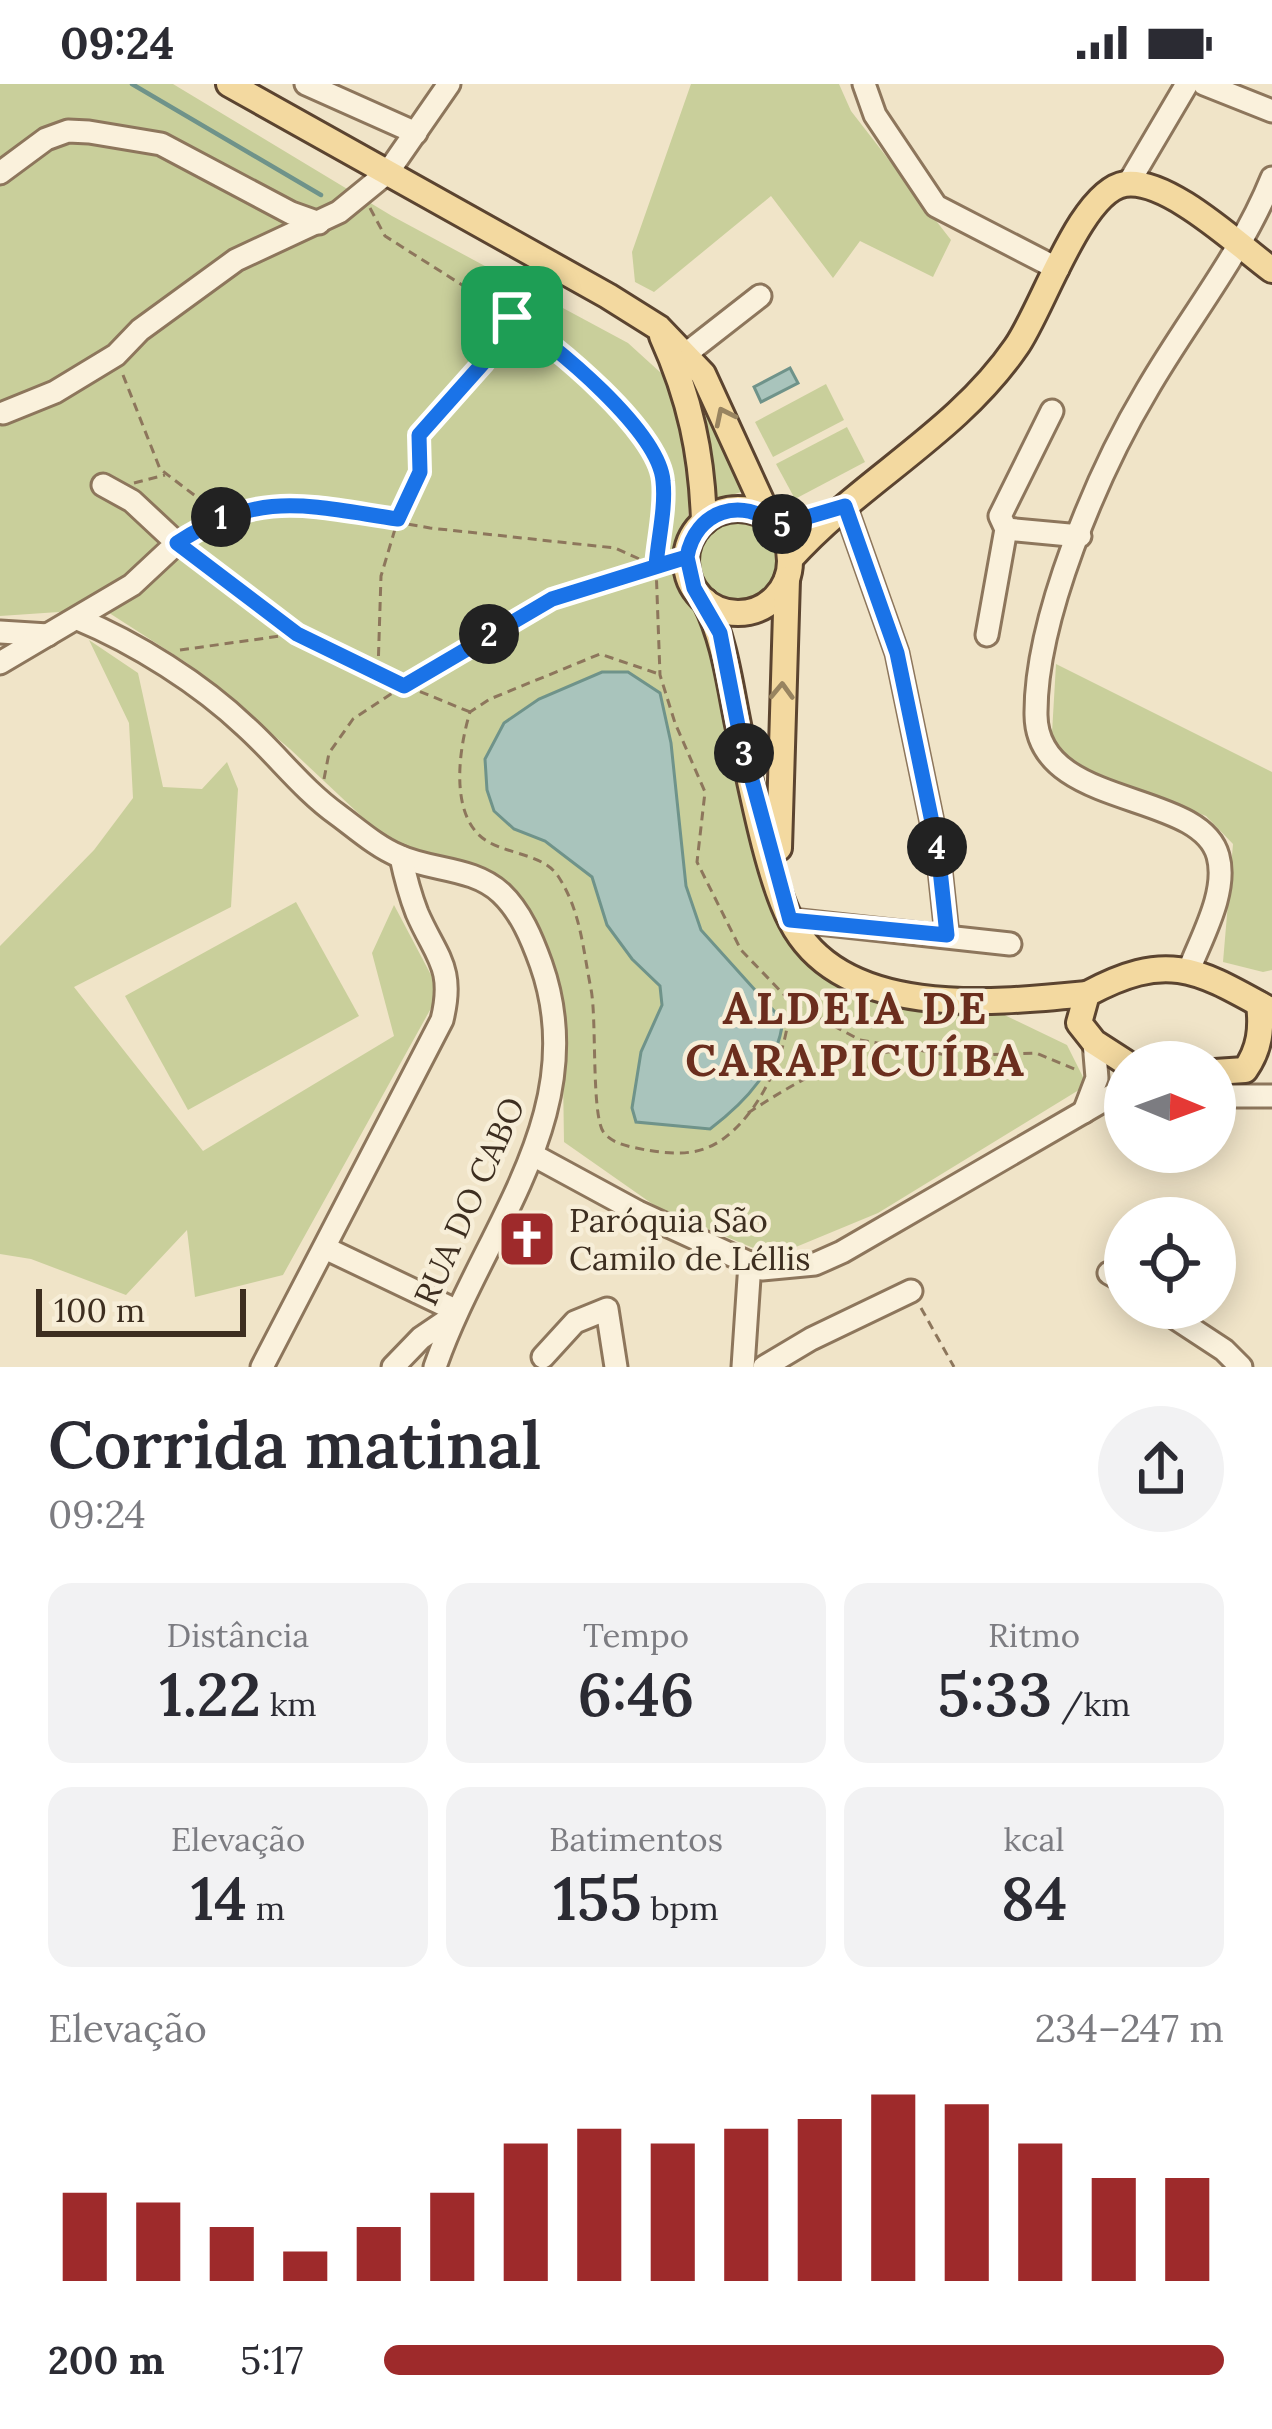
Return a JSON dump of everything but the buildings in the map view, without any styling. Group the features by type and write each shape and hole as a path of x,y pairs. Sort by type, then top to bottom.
{"main road":[{"path":"229,84 659,328 687,353 723,412 773,522 787,541 780,892"},
{"path":"705,601 735,613 766,605 789,569 840,509 939,432 1000,370 1020,342 1095,203 1114,187 1128,184 1159,189 1272,270"},
{"path":"659,328 695,421 703,467 704,522"},
{"path":"840,509 773,522 742,508 716,514 689,544 687,557 688,573 720,633 740,736 790,920 817,954 868,986 919,997 1021,1000 1087,994 1133,974 1189,970 1220,980 1266,1007 1259,1041 1245,1070"},
{"path":"1086,1032 1087,994"},
{"path":"1021,1000 1104,1046"},
{"path":"1236,1071 1272,1068"}],"street":[{"path":"306,84 416,133"},
{"path":"3,412 55,392 116,355 158,316 236,260 319,223 362,193 388,172 449,84"},
{"path":"864,84 875,116 937,206 1058,269"},
{"path":"1128,184 1187,84"},
{"path":"1204,84 1272,111"},
{"path":"0,173 46,139 68,131 88,131 161,144 319,223"},
{"path":"1189,970 1220,880 1219,857 1194,827 1060,766 1045,754 1038,740 1038,686 1043,650 1096,491 1144,393 1240,246 1272,178"},
{"path":"687,353 760,296"},
{"path":"987,635 1006,529 1000,517 1052,411"},
{"path":"0,663 132,585 177,543 132,501 105,486"},
{"path":"840,509 897,653 938,851 947,935"},
{"path":"1006,529 1080,536"},
{"name":"RUA DO CABO","path":"78,620 149,655 227,710 297,781 401,857 483,880 516,911 532,941 554,1010 555,1047 546,1120 453,1314 435,1367"},
{"path":"0,632 49,635"},
{"path":"267,1366 428,1053 448,996 442,956 419,917 401,857"},
{"path":"790,920 1010,944"},
{"path":"1083,1112 1097,1078 1086,1032"},
{"path":"1236,1096 1272,1096"},
{"path":"533,1155 638,1213 774,1269 815,1264 1104,1102"},
{"path":"325,1248 453,1314 393,1367"},
{"path":"743,1367 750,1263"},
{"path":"764,1367 911,1291"},
{"path":"543,1357 575,1322 607,1309 616,1367"},
{"path":"1192,1329 1241,1367"}],"path":[{"path":"362,193 386,236 547,339 639,429 664,478 656,566"},
{"path":"378,673 381,576 398,519 420,472 419,435 484,362 512,317"},
{"path":"116,355 160,469 202,501 205,524"},
{"path":"105,486 167,474"},
{"path":"470,712 297,634 177,543 215,518 288,502 430,528 615,548 656,566"},
{"path":"337,814 322,773 329,753 353,719 552,599 687,557"},
{"path":"149,655 297,634"},
{"path":"660,675 600,654 490,699 470,712 459,760 464,803 479,835 556,872 580,920 597,1019 597,1113 604,1133 622,1146 691,1152 724,1138 777,1067 786,1043 789,1000"},
{"path":"743,1116 836,1063 866,1054 917,1050"},
{"path":"911,1291 954,1367"}],"green space":[{"path":"0,84 173,84 392,216 628,343 661,373 688,445 684,593 716,648 807,959 867,998 992,1009 1067,1045 1087,1085 878,1213 791,1249 763,1252 661,1210 564,1142 562,1010 510,885 392,845 290,749 187,663 103,609 0,616"},
{"path":"691,84 839,84 851,111 951,240 933,277 860,241 833,278 771,196 654,292 635,282 632,252"},
{"path":"691,372 744,491 708,503"},
{"path":"826,384 844,420 773,457 755,422"},
{"path":"847,427 865,462 795,499 776,464"},
{"path":"738,516 770,529 783,561 770,593 738,606 706,593 693,561 706,529"},
{"path":"89,640 138,673 163,787 202,789 227,762 238,789 231,907 74,987 203,1151 394,1036 372,953 394,905 440,992 283,1275 195,1297 187,1230 126,1295 31,1259 0,1254 0,946 94,850 133,798 129,723"},
{"path":"1056,664 1272,772 1272,970 1223,962 1233,844 1206,816 1061,760 1052,733"},
{"path":"296,902 359,1016 188,1110 125,996"}],"water":[{"path":"790,368 798,383 761,402 754,387"},
{"path":"602,672 628,672 660,693 671,743 686,886 701,930 783,1021 767,1069 736,1107 710,1129 636,1122 632,1108 641,1052 662,1005 660,986 607,925 592,877 545,841 514,829 494,811 487,790 485,759 504,723 539,699"}],"waterway":[{"path":"132,84 321,195"}],"place":[{"name":"Paróquia São Camilo de Léllis","path":"527,1239"}],"district":[{"name":"ALDEIA DE CARAPICUÍBA","path":"856,1033"}],"route":[{"path":"512,317 484,362 419,435 420,472 398,519 288,502 215,518 177,543 297,634 404,686 552,599 687,557 694,588 720,633 740,736 790,920 947,935 938,851 897,653 845,506 777,526 756,512 729,509 695,532 687,557 656,566 664,478 639,429 547,339 512,317"}]}
